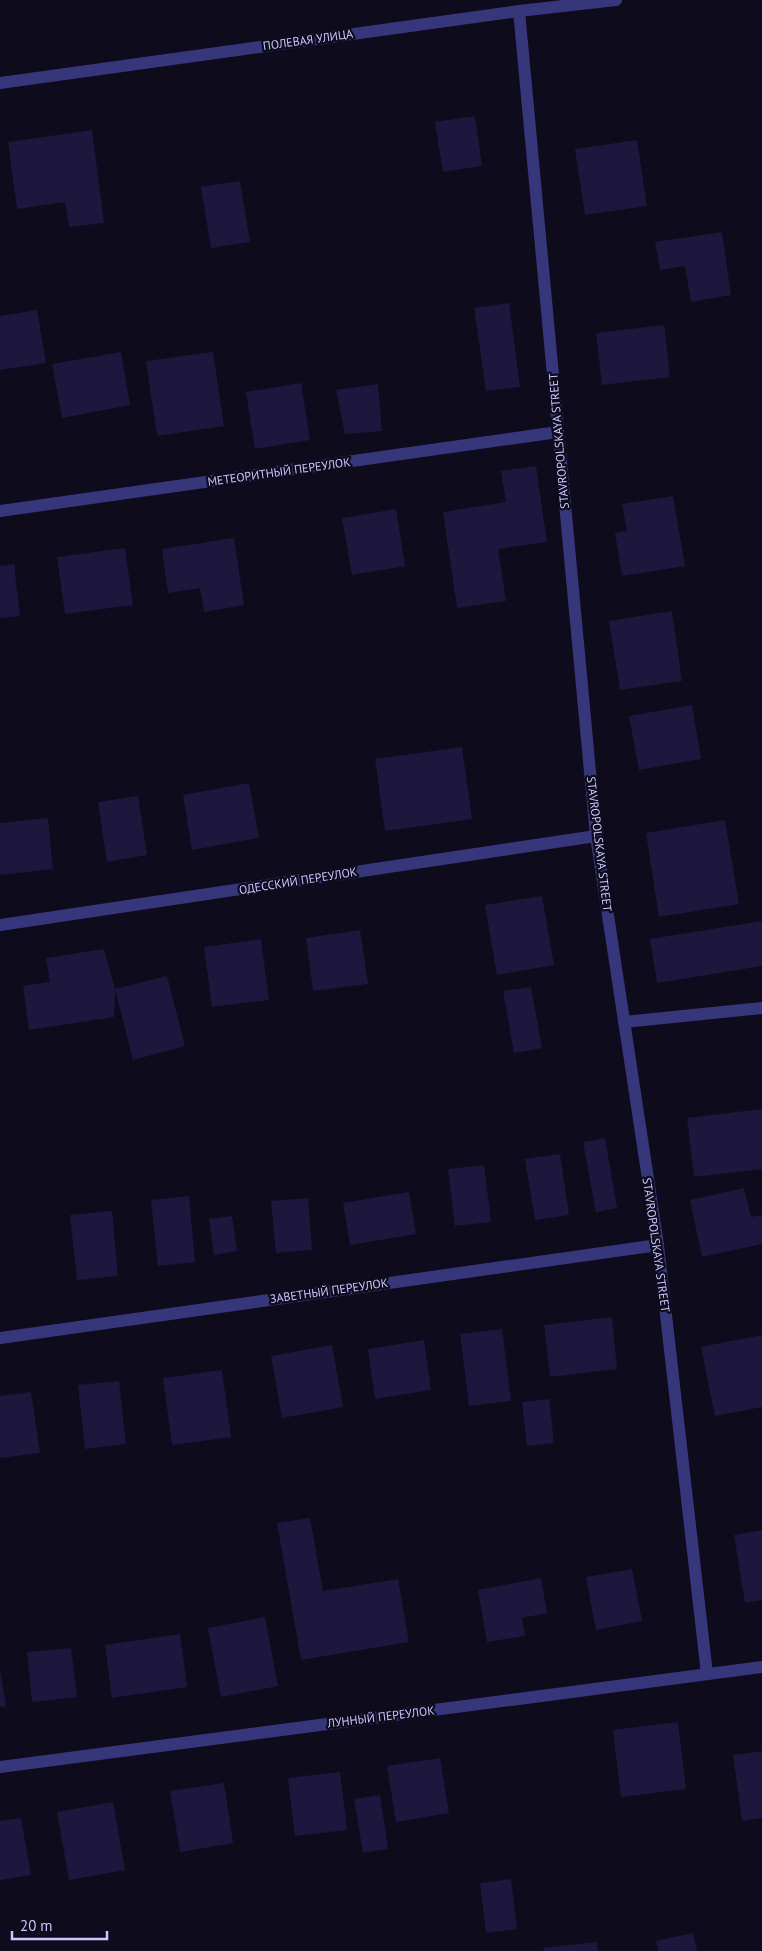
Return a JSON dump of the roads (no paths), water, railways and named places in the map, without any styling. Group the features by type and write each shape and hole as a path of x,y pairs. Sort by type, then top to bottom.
{"street":[{"name":"ПОЛЕВАЯ УЛИЦА","path":"0,83 519,11 616,0"},
{"name":"STAVROPOLSKAYA STREET","path":"519,11 596,836 658,1245 707,1674"},
{"name":"МЕТЕОРИТНЫЙ ПЕРЕУЛОК","path":"0,511 558,432"},
{"name":"ОДЕССКИЙ ПЕРЕУЛОК","path":"0,925 596,836"},
{"path":"624,1022 762,1008"},
{"name":"ЗАВЕТНЫЙ ПЕРЕУЛОК","path":"0,1338 658,1245"},
{"name":"ЛУННЫЙ ПЕРЕУЛОК","path":"0,1767 762,1667"}]}
